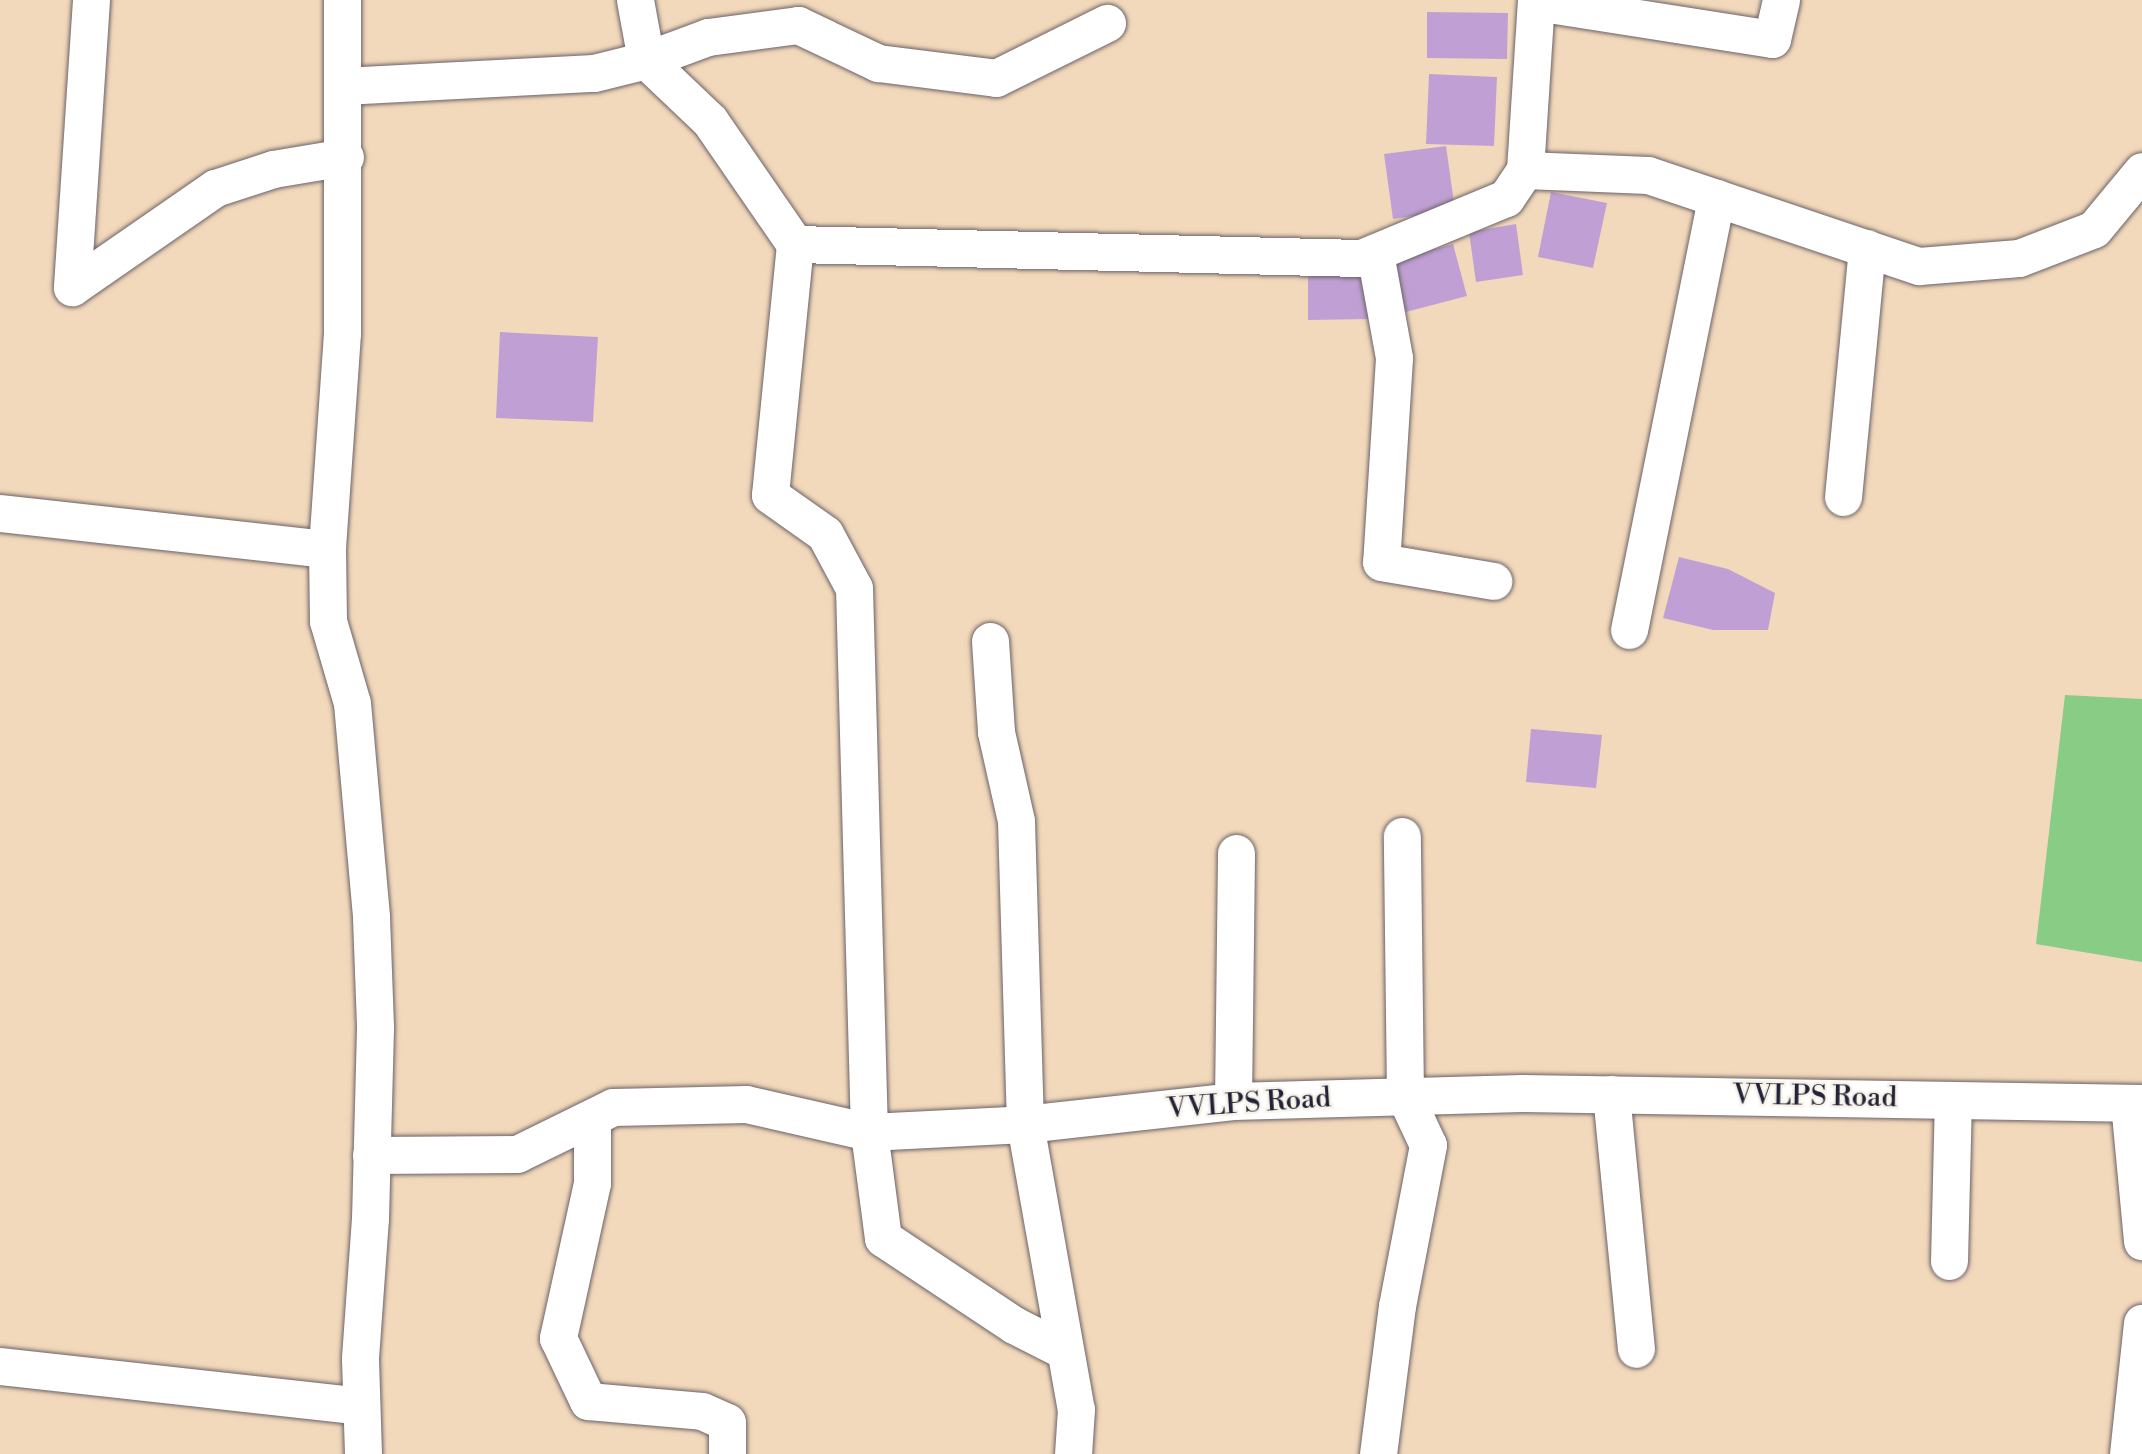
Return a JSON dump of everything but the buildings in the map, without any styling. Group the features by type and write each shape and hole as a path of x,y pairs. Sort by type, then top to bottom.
{"street":[{"path":"91,0 72,287 215,188 273,169 345,157"},
{"path":"342,0 345,157 342,333 327,549 328,621 352,703 371,916 375,1028 361,1406 363,1454"},
{"path":"635,0 646,61 710,121 795,244 770,495 825,534 854,589 869,1132 883,1238 1014,1325 1065,1351"},
{"path":"795,244 1361,258 1506,198 1525,170 1536,1 1772,39 1782,0"},
{"path":"343,86 594,73 646,61 708,37 798,25 878,63 996,78 1107,23"},
{"path":"1525,170 1648,175 1920,266 2019,258 2094,229 2142,171"},
{"path":"1629,630 1716,198"},
{"path":"1843,497 1867,248"},
{"path":"1375,253 1394,358 1381,562 1493,581"},
{"path":"0,513 327,549"},
{"path":"990,641 996,732 1016,821 1025,1124 1076,1409 1073,1454"},
{"path":"1378,1454 1397,1306 1428,1145 1405,1096 1402,836"},
{"path":"1233,1101 1236,853"},
{"path":"1611,1094 1636,1349"},
{"name":"VVLPS Road","path":"371,1155 517,1154 613,1107 746,1104 869,1132 1025,1124 1233,1101 1405,1096 1611,1094 2136,1103"},
{"path":"1949,1261 1953,1100"},
{"path":"2136,1103 2142,1241"},
{"path":"592,1118 592,1183 558,1338 588,1401 702,1411 727,1422 727,1454"},
{"path":"2128,1454 2142,1323"},
{"path":"0,1366 361,1406"}],"green space":[{"path":"2065,695 2142,699 2142,962 2036,944"}]}
